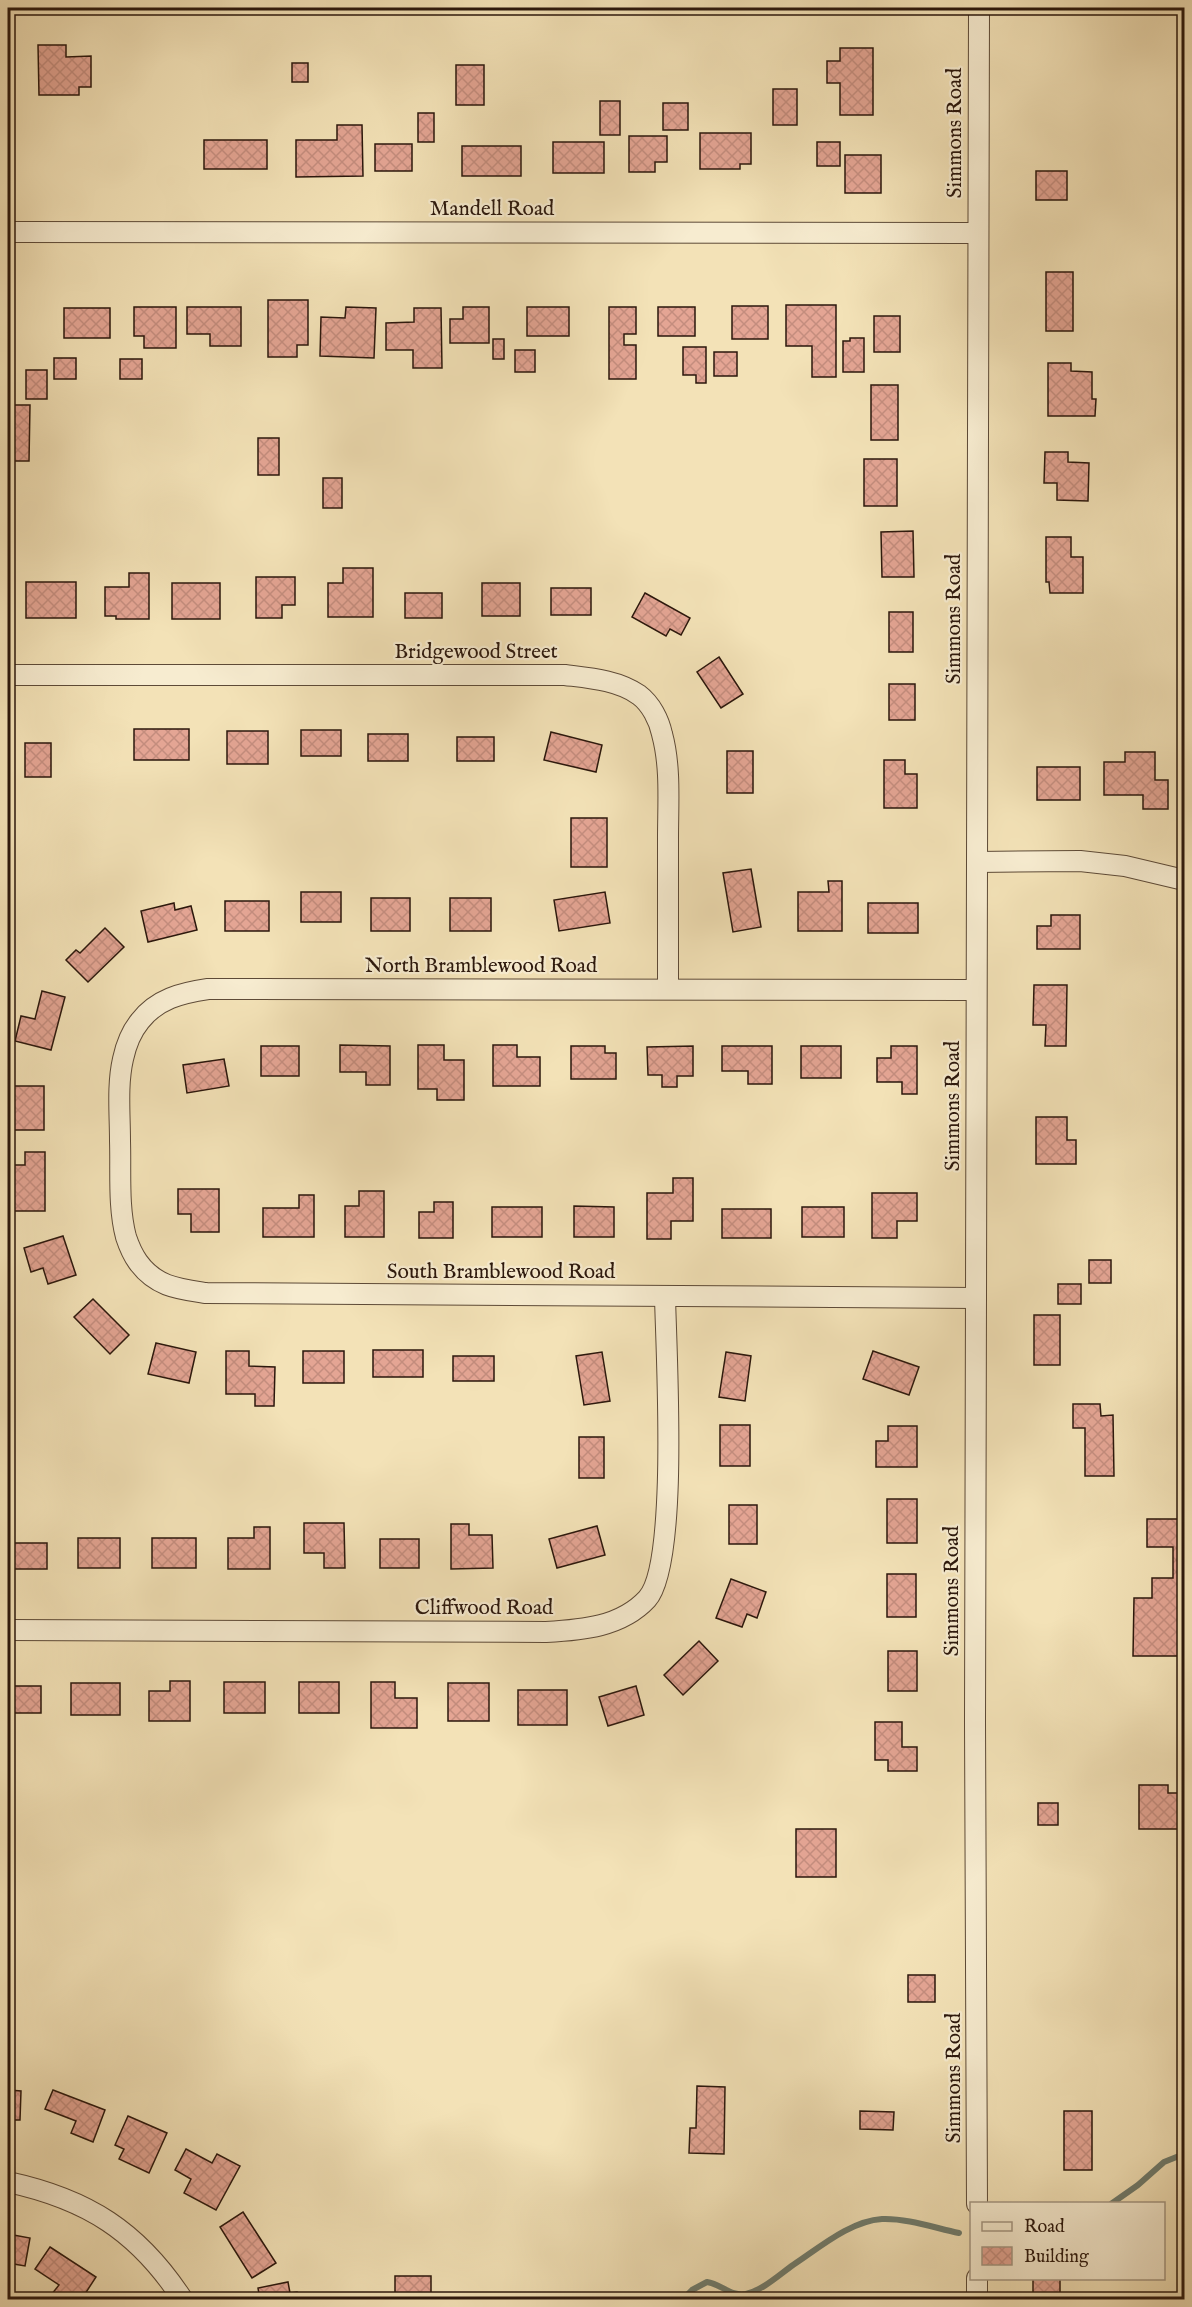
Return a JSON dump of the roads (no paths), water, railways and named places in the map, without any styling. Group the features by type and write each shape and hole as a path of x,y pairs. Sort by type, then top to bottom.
{"street":[{"name":"Simmons Road","path":"977,2202 975,1722 979,8"},
{"name":"Mandell Road","path":"8,232 977,233"},
{"name":"Bridgewood Street","path":"8,675 565,675 594,678 622,687 639,696 650,708 663,735 667,764 668,807 668,989"},
{"path":"977,862 1080,861 1125,866 1185,880"},
{"name":"North Bramblewood Road","path":"120,1162 120,1088 127,1045 140,1021 150,1010 180,993 208,989 264,987 976,990"},
{"name":"South Bramblewood Road","path":"120,1162 123,1222 131,1250 149,1274 168,1287 206,1293 976,1298"},
{"name":"Cliffwood Road","path":"8,1630 546,1632 575,1631 617,1620 648,1598 660,1570 665,1540 667,1466 665,1296"},
{"path":"8,2182 41,2189 69,2200 106,2220 146,2251 167,2274 183,2300"},
{"path":"977,2280 977,2300"}],"waterway":[{"path":"1114,2202 1164,2162 1184,2154"},
{"path":"682,2300 692,2290 707,2282 736,2294 752,2292 771,2282 835,2236 870,2221 901,2220 959,2233"}]}
